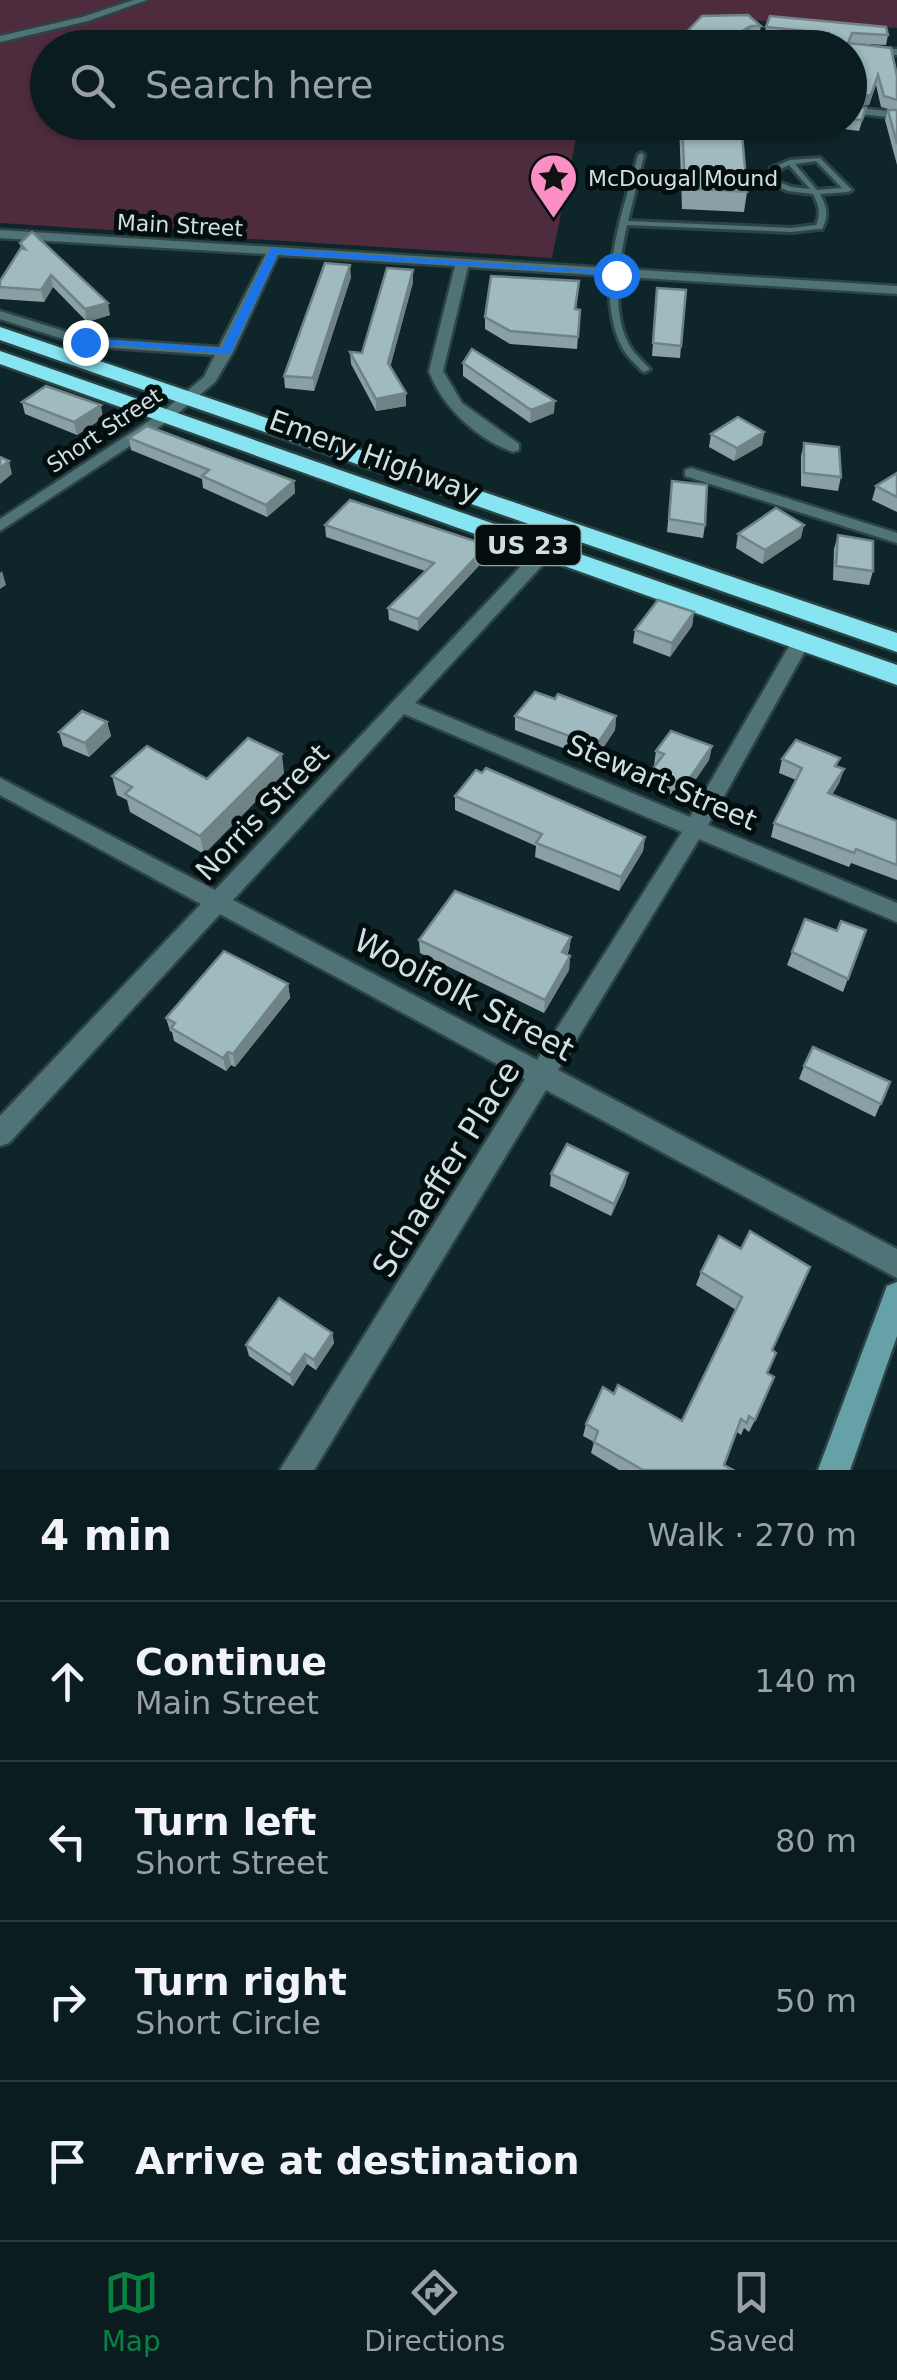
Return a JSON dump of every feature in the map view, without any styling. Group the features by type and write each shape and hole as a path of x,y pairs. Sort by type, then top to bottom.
{"highway":[{"name":"Emery Highway","path":"0,333 897,643"},
{"name":"Emery Highway","path":"0,357 897,675"}],"street":[{"path":"33,30 143,0"},
{"path":"0,39 30,31"},
{"path":"867,51 897,52"},
{"path":"867,112 897,116"},
{"name":"Main Street","path":"0,234 897,290"},
{"name":"Short Street","path":"0,526 166,416 210,379 274,250"},
{"path":"462,265 436,371 440,384 478,426 513,447"},
{"path":"0,315 85,342 226,352"},
{"path":"692,472 897,538"},
{"name":"Norris Street","path":"0,1134 566,529"},
{"name":"Schaeffer Place","path":"296,1470 696,828 800,642"},
{"name":"Stewart Street","path":"404,706 897,913"},
{"name":"Woolfolk Street","path":"0,786 897,1264"},
{"path":"834,1470 897,1296"}],"lane":[{"path":"642,154 624,223 616,275 620,342 645,369"},
{"path":"818,159 848,190 817,192 772,182 774,170 790,162 818,159"},
{"path":"624,223 810,230 824,222 817,192 790,162"}],"shaded area":[{"path":"0,0 897,0 897,28 706,18 689,30 30,30 30,140 576,140 552,258 0,223"}],"building":[{"path":"748,15 761,26 744,30 689,30 702,16"},
{"path":"770,16 886,27 888,35 867,34 867,30 766,27"},
{"path":"867,45 891,48 897,100 884,96 878,75 871,95 867,95"},
{"path":"888,110 897,110 897,144"},
{"path":"683,140 743,140 747,192 685,188"},
{"path":"32,232 108,303 85,309 51,275 41,290 0,287 21,248 25,249 20,243"},
{"path":"325,263 350,265 313,378 284,376"},
{"path":"387,268 413,270 388,363 406,393 376,399 350,352 362,353"},
{"path":"491,276 579,281 575,309 580,310 578,337 510,331 485,317"},
{"path":"657,288 686,290 681,346 653,343"},
{"path":"472,349 555,401 531,410 463,363"},
{"path":"46,386 101,405 74,422 22,402"},
{"path":"738,417 764,432 737,448 711,434"},
{"path":"147,426 294,481 266,505 202,476 209,470 129,438"},
{"path":"804,443 839,447 841,477 804,473"},
{"path":"897,473 897,497 876,486"},
{"path":"672,481 707,485 705,525 669,519"},
{"path":"350,500 487,545 418,619 388,608 434,563 325,525"},
{"path":"776,508 804,525 765,550 738,534"},
{"path":"838,535 873,541 873,571 836,566"},
{"path":"658,600 694,612 672,643 635,630"},
{"path":"535,692 555,699 558,694 616,716 596,746 515,716"},
{"path":"82,711 107,722 85,743 59,732"},
{"path":"671,731 712,746 685,785 651,771 664,754 656,751"},
{"path":"248,738 282,754 200,836 125,794 132,787 112,776 147,746 207,779"},
{"path":"796,740 840,758 835,766 844,769 828,793 897,821 897,865 774,823 802,768 782,759"},
{"path":"486,768 645,837 621,877 536,843 542,834 455,796 476,770 482,773"},
{"path":"455,891 571,937 562,952 570,956 545,1000 419,940"},
{"path":"805,919 837,931 841,921 866,930 848,979 792,952"},
{"path":"224,951 288,984 233,1054 228,1052 223,1058 171,1028 175,1023 166,1018"},
{"path":"813,1047 890,1082 881,1104 804,1066"},
{"path":"567,1144 628,1173 614,1204 551,1174"},
{"path":"750,1231 810,1267 772,1350 776,1353 767,1373 774,1377 755,1420 749,1416 747,1423 741,1419 724,1465 733,1470 643,1470 594,1442 598,1431 586,1424 603,1387 614,1394 618,1385 682,1421 742,1297 701,1272 719,1236 741,1249"},
{"path":"279,1298 332,1333 314,1360 305,1354 290,1375 246,1345"}],"place":[{"name":"McDougal Mound","path":"553,220"}],"route":[{"path":"85,342 226,352 274,250 616,275"}]}
